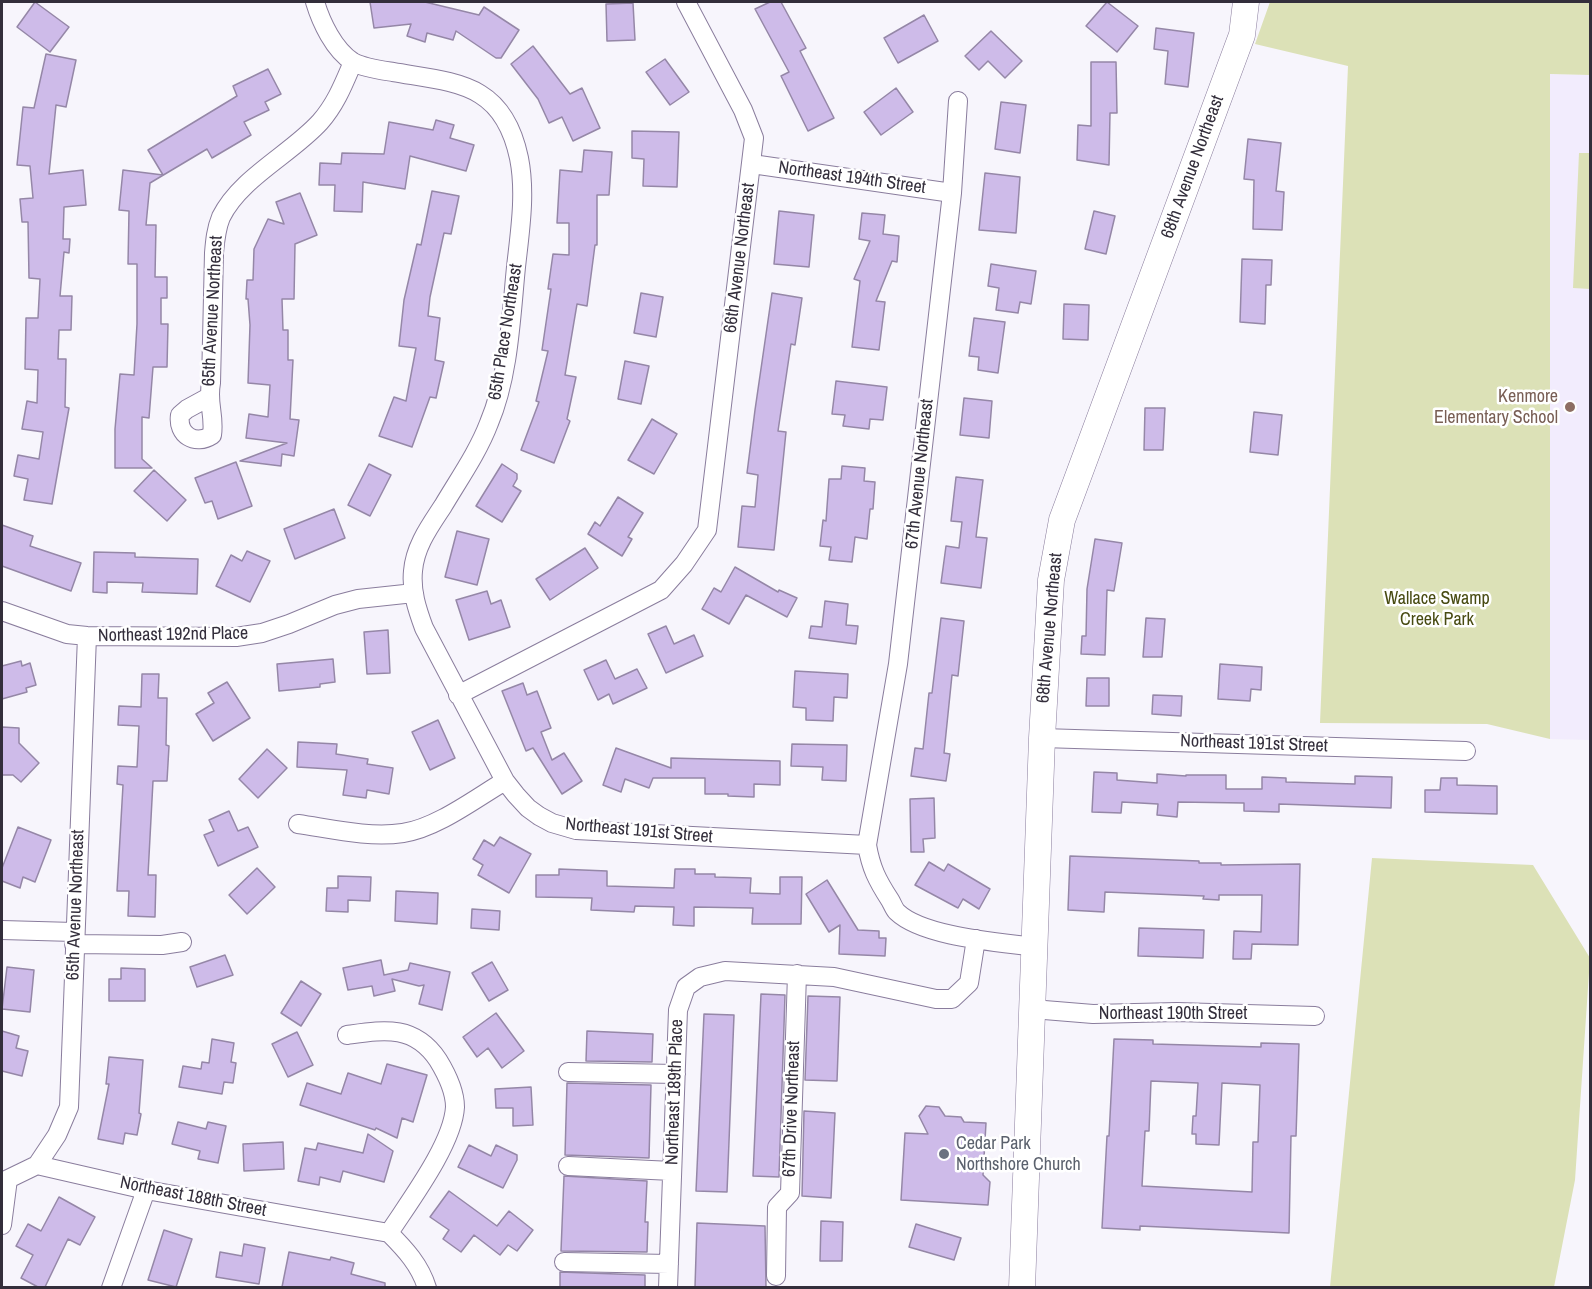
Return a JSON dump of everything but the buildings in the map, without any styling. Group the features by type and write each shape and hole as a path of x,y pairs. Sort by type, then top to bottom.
{"street":[{"path":"315,2 327,31 353,62"},
{"name":"66th Avenue Northeast","path":"458,694 661,590 684,564 707,530 754,138 686,2"},
{"name":"68th Avenue Northeast","path":"1022,1287 1042,738 1051,580 1062,520 1242,35 1246,2"},
{"name":"65th Avenue Northeast","path":"208,397 212,383 214,253 221,218 240,191 319,123 335,103 353,62"},
{"name":"65th Place Northeast","path":"353,62 377,70 440,78 475,90 496,107 509,128 519,158 520,228 512,315 497,401 481,441 421,542 413,571 416,607 424,628 505,781"},
{"name":"67th Avenue Northeast","path":"867,845 898,664 952,193 958,101"},
{"name":"Northeast 194th Street","path":"752,164 952,193"},
{"name":"Northeast 192nd Place","path":"2,611 67,634 236,637 262,633 289,624 335,604 414,593"},
{"name":"65th Avenue Northeast","path":"37,1165 57,1135 69,1107 87,636"},
{"name":"Northeast 191st Street","path":"1042,738 1466,751"},
{"path":"298,824 369,834 404,833 436,821 505,781"},
{"name":"Northeast 191st Street","path":"505,781 528,808 539,816 552,823 576,830 867,845"},
{"path":"867,845 876,878 898,912 920,925 939,932 1035,947"},
{"path":"2,930 162,945 182,942"},
{"name":"Northeast 189th Place","path":"668,1287 678,1010 686,987 700,977 725,971 797,974 834,977 936,999 952,999 969,983 976,939"},
{"name":"67th Drive Northeast","path":"776,1275 777,1207 790,1193 797,974"},
{"name":"Northeast 190th Street","path":"1032,1009 1093,1014 1177,1012 1315,1016"},
{"path":"346,1035 385,1029 412,1036 432,1051 449,1077 455,1106 448,1136 389,1233 407,1252 423,1276 427,1287"},
{"path":"568,1072 676,1074"},
{"path":"2,1225 5,1180 37,1165"},
{"name":"Northeast 188th Street","path":"37,1165 146,1190 389,1233"},
{"path":"568,1166 672,1171"},
{"path":"111,1287 146,1190"},
{"path":"564,1262 669,1264"}],"shaded area":[{"name":"Kenmore Elementary School","path":"1550,74 1590,75 1590,740 1550,739"}],"green space":[{"name":"Wallace Swamp Creek Park","path":"1270,2 1590,2 1590,75 1550,74 1550,739 1487,724 1320,723 1348,66 1255,44"},
{"path":"1579,153 1590,153 1590,289 1573,288"},
{"path":"1372,858 1533,865 1590,958 1575,1180 1554,1287 1330,1287"}],"place":[{"name":"Kenmore Elementary School","path":"1570,407"},
{"name":"Cedar Park Northshore Church","path":"944,1154"}]}
